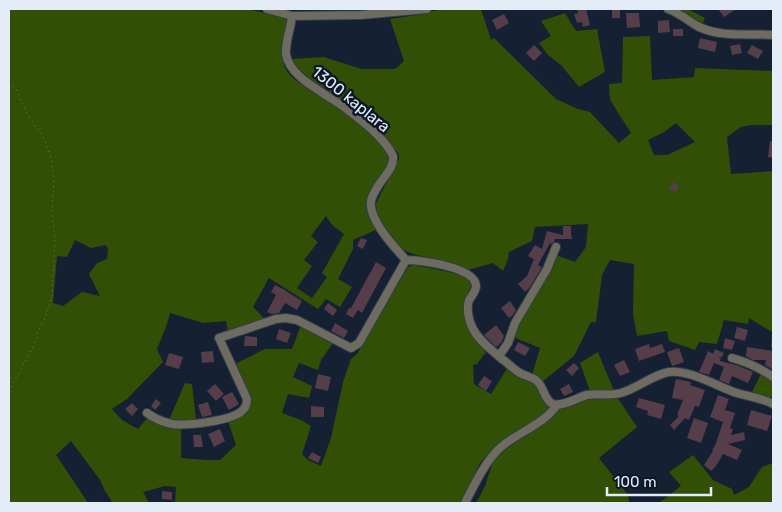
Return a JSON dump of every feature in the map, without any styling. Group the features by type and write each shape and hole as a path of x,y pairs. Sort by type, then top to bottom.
{"street":[{"path":"267,9 292,16 361,15 427,9"},
{"path":"668,9 675,11 698,26 723,34 773,35"},
{"name":"1300 kaplara","path":"292,16 286,45 286,55 290,64 306,82 345,108 379,136 394,156 393,166 372,197 372,208 373,215 379,225 406,260"},
{"path":"499,356 508,343 515,323 547,269 556,247"},
{"path":"147,413 162,421 184,424 228,418 241,412 247,403 247,399 219,338 276,319 289,318 309,326 351,348 354,347 359,343 406,260 439,264 471,277 476,284 468,305 472,327 484,344 521,374 538,381 551,402 557,405 587,395 621,393 668,372 690,374 719,387 773,404"},
{"path":"732,358 763,370 773,377"},
{"path":"465,503 488,461 500,448 545,419 557,405"}],"path":[{"path":"9,83 16,89 28,116 43,136 51,158 54,181 52,213 55,238 50,304 34,345 9,391"}],"green space":[{"path":"9,9 246,9 284,18 287,24 283,60 285,68 290,75 353,119 379,142 388,153 389,165 369,197 378,229 353,240 353,249 338,279 352,287 340,307 326,299 318,309 269,278 253,307 266,320 228,332 226,321 203,323 170,313 157,349 163,362 127,399 112,409 122,420 138,429 147,418 155,423 181,427 181,458 220,460 236,445 228,421 246,414 250,405 248,395 235,364 265,349 292,349 301,325 333,343 321,360 318,370 299,363 293,377 312,386 309,398 288,394 282,413 311,426 302,454 308,460 321,466 331,438 343,382 351,359 357,354 408,267 414,265 459,274 470,279 472,283 463,308 476,340 486,352 477,364 473,365 474,384 491,394 508,367 535,383 551,408 544,417 497,444 480,463 461,503 175,503 176,487 165,486 143,492 149,503 113,503 100,480 71,441 56,455 87,501 85,503 9,503","holes":["326,216 333,226 344,234 322,273 327,277 312,298 297,288 312,266 304,260 318,242 311,236","75,240 91,248 106,245 108,249 107,259 97,263 89,274 100,296 82,292 63,306 53,303 57,256 67,257"]},
{"path":"481,9 491,40 494,38 556,99 590,112 619,143 631,133 610,100 609,84 622,83 623,37 650,36 652,80 694,77 695,68 773,71 773,125 741,127 727,137 731,174 773,171 773,348 771,347 772,332 749,318 748,324 724,320 717,344 699,342 695,350 669,341 667,331 637,336 633,314 634,264 610,260 602,275 596,322 591,322 574,356 542,382 532,375 540,348 513,337 518,322 556,255 575,262 586,247 588,224 535,227 532,241 509,252 503,271 493,263 468,270 399,248 377,215 376,203 399,159 399,154 376,128 308,77 295,65 292,59 324,57 361,69 395,69 404,61 390,19 438,10","holes":["676,123 695,142 667,155 654,155 648,140"]},
{"path":"672,9 688,9 705,18 702,25"},
{"path":"565,13 576,31 597,29 605,72 579,87 539,43 551,36 541,21"},
{"path":"598,352 614,391 590,391 580,363"},
{"path":"762,372 773,380 773,396 767,398 751,394"},
{"path":"185,383 192,384 196,421 180,422 169,420"},
{"path":"617,397 637,427 599,458 628,495 629,503 476,503 486,484 493,462 502,452 547,421 561,407 584,400"},
{"path":"693,455 713,480 732,489 734,495 749,487 762,467 773,463 773,503 659,503 681,486 669,472"}],"building":[{"path":"577,9 586,9 590,25 583,27 582,22 577,23 574,14 578,13"},
{"path":"620,9 620,18 612,18 612,10"},
{"path":"718,9 736,9 724,17"},
{"path":"626,13 639,13 640,27 627,28"},
{"path":"504,14 509,23 497,30 492,20"},
{"path":"669,20 670,32 658,33 658,21"},
{"path":"673,29 683,29 683,36 673,36"},
{"path":"700,38 717,42 715,52 698,48"},
{"path":"740,44 742,53 732,55 730,46"},
{"path":"534,45 542,53 534,61 526,53"},
{"path":"752,45 763,51 758,59 747,53"},
{"path":"770,141 773,141 773,158 768,157"},
{"path":"672,182 679,185 677,192 669,189"},
{"path":"563,226 571,226 572,239 555,239 552,244 550,243 538,265 542,267 525,292 518,284 527,276 534,259 528,256 535,245 542,249 547,231 563,235"},
{"path":"361,238 367,240 363,249 357,246"},
{"path":"376,262 386,268 362,313 358,310 353,318 346,314"},
{"path":"275,285 302,301 297,310 285,303 279,313 272,314 267,312 276,295 271,292"},
{"path":"510,301 516,310 509,318 501,308"},
{"path":"328,303 337,310 333,316 324,309"},
{"path":"335,323 348,331 344,338 331,331"},
{"path":"496,325 504,336 501,343 496,347 484,335"},
{"path":"737,327 748,330 745,341 734,338"},
{"path":"279,329 291,333 287,343 276,339"},
{"path":"245,336 257,337 257,346 244,346"},
{"path":"725,338 735,341 732,350 723,348"},
{"path":"518,342 530,348 525,356 514,350"},
{"path":"649,344 650,348 662,344 665,352 639,361 635,349"},
{"path":"747,347 773,351 773,370 765,365 766,360 753,360 746,356"},
{"path":"679,348 684,362 672,366 667,352"},
{"path":"715,349 724,353 722,357 718,357 721,358 720,361 753,372 748,383 732,376 729,384 719,380 724,367 714,363 709,375 699,372 708,351 713,354"},
{"path":"213,351 214,362 202,363 201,352"},
{"path":"169,353 183,357 179,369 165,365"},
{"path":"624,360 630,372 620,376 614,365"},
{"path":"574,363 579,368 572,376 566,370"},
{"path":"318,374 331,377 328,391 315,388"},
{"path":"484,376 492,381 486,391 478,385"},
{"path":"676,379 691,382 690,385 705,390 699,407 695,406 689,420 685,418 674,430 670,425 679,416 677,415 683,400 672,398"},
{"path":"215,384 224,394 216,401 207,391"},
{"path":"569,384 573,392 564,396 560,389"},
{"path":"232,392 239,404 229,410 222,397"},
{"path":"718,395 729,399 725,410 735,413 730,428 733,429 731,435 744,432 745,440 728,444 742,450 737,460 723,454 711,471 704,465 713,451 723,422 710,417"},
{"path":"639,398 665,405 661,419 647,415 648,411 636,407"},
{"path":"156,399 161,403 155,410 151,406"},
{"path":"208,402 212,415 202,417 198,405"},
{"path":"132,403 138,409 132,416 125,409"},
{"path":"311,406 324,407 324,417 311,417"},
{"path":"751,410 772,416 767,431 747,425"},
{"path":"694,418 708,423 701,443 687,438"},
{"path":"220,429 225,441 214,447 208,434"},
{"path":"193,435 201,435 203,447 194,447"},
{"path":"312,452 321,457 318,463 308,458"},
{"path":"162,491 172,492 172,500 162,499"}]}
